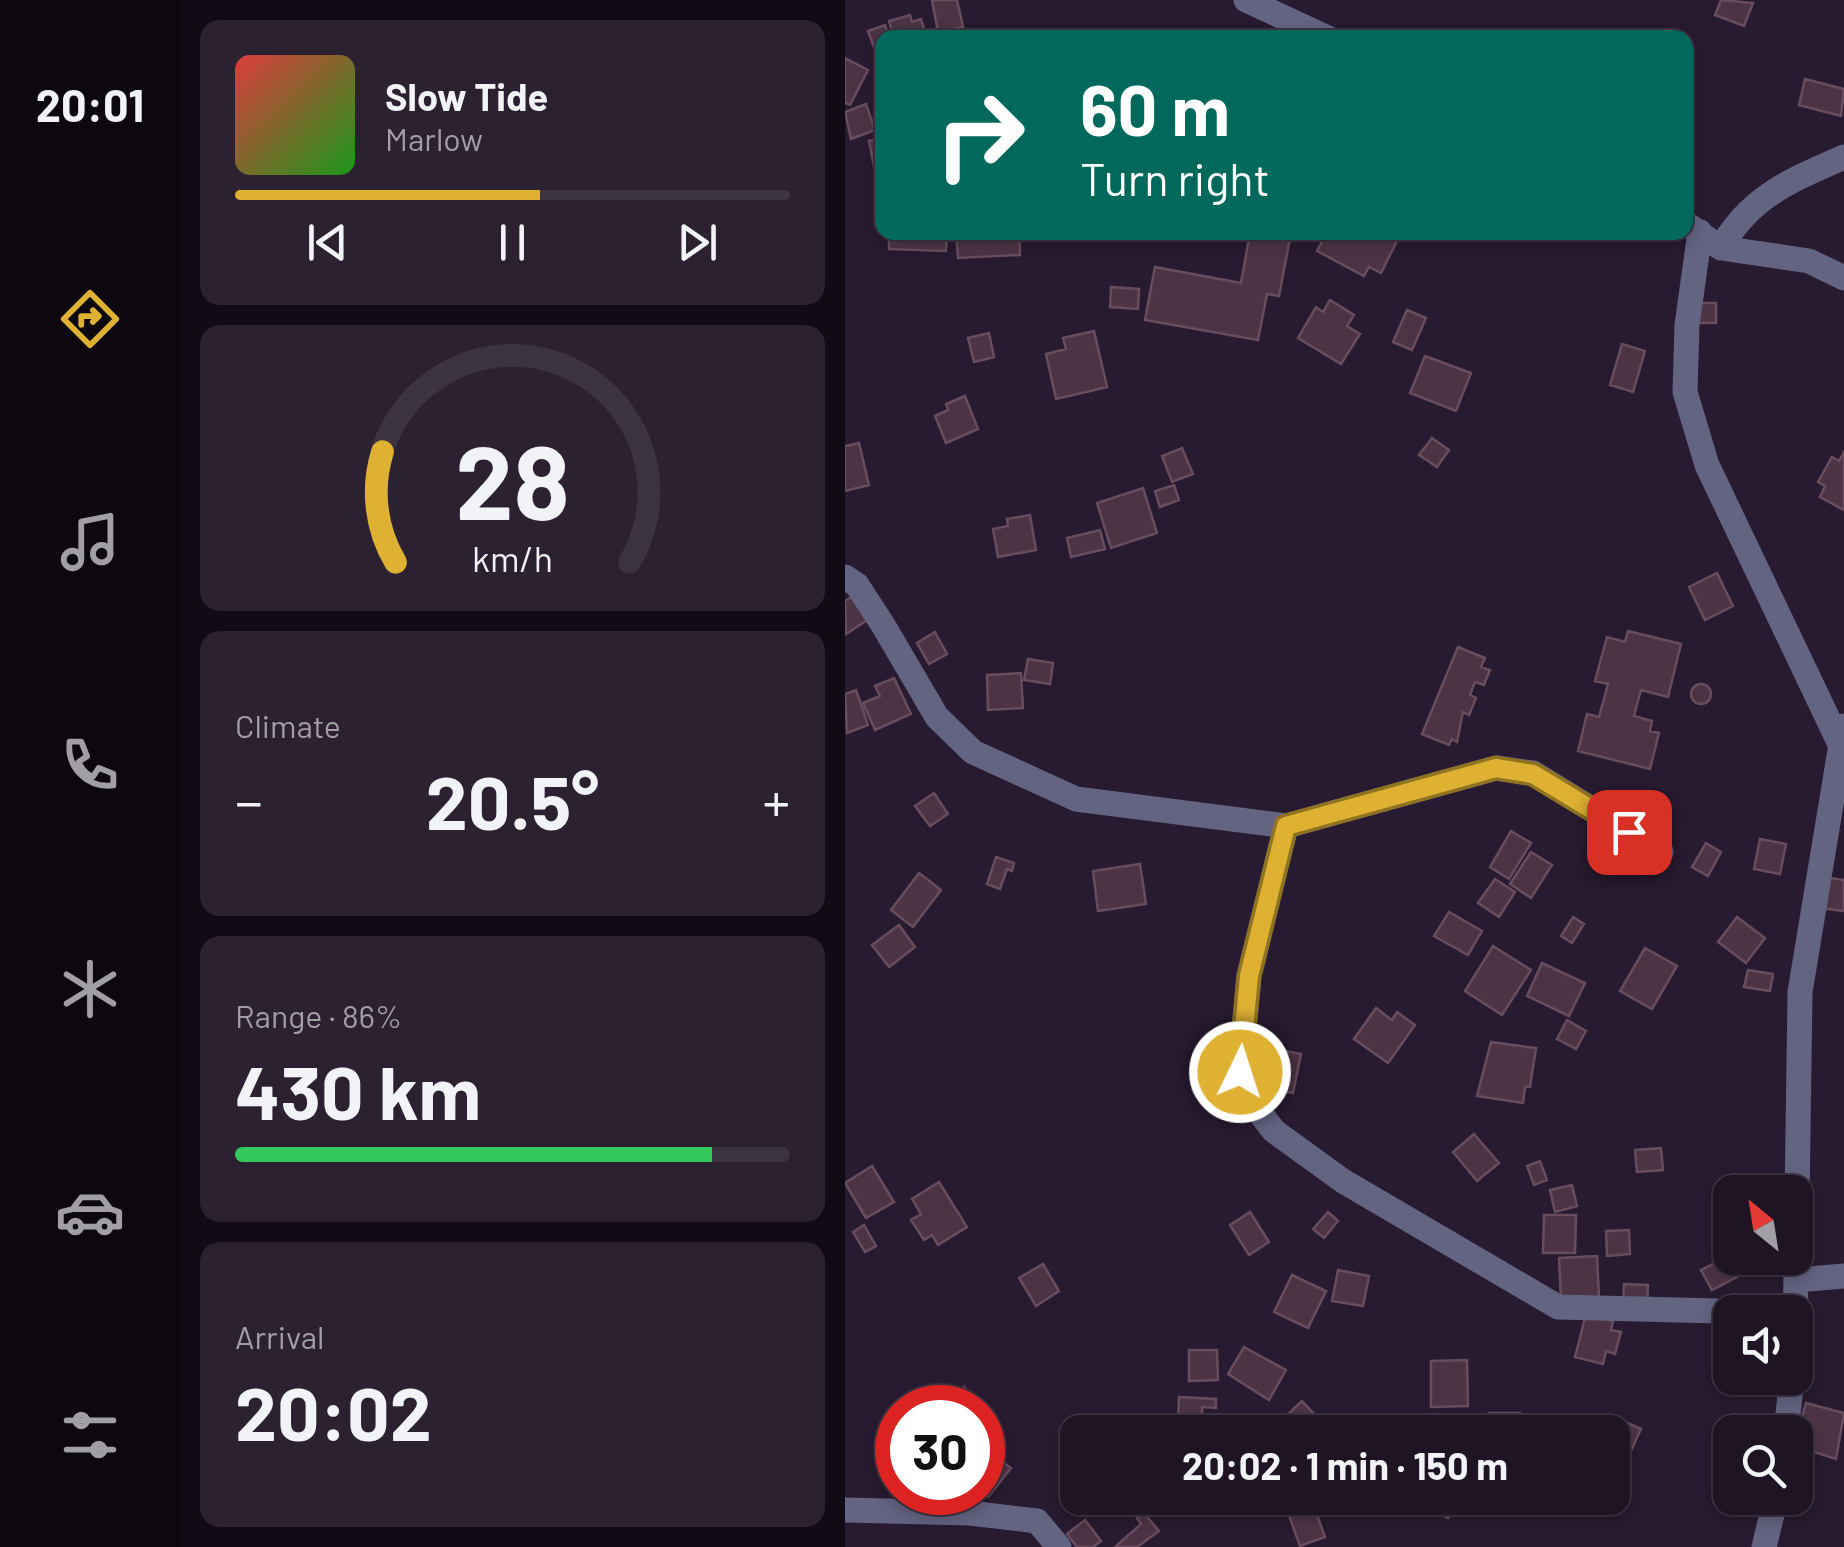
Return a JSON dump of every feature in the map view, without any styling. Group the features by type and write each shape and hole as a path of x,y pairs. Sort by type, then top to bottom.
{"street":[{"path":"1245,0 1311,30"},
{"path":"1721,248 1751,205 1774,188 1844,157"},
{"path":"1693,227 1721,248 1809,262 1844,278"},
{"path":"1692,240 1685,392 1707,465 1842,735 1799,992 1797,1295"},
{"path":"845,577 865,599 937,717 973,752 1076,800 1286,826 1496,768 1533,774 1661,852"},
{"path":"1286,826 1249,976 1240,1072 1249,1098 1273,1130 1343,1181 1558,1307 1713,1311"},
{"path":"1797,1280 1844,1276"},
{"path":"845,1510 970,1514 1037,1521 1059,1547"},
{"path":"1764,1547 1772,1515"}],"building":[{"path":"932,0 957,0 963,27 938,30"},
{"path":"1721,0 1753,3 1744,26 1715,15"},
{"path":"910,15 912,22 921,19 924,30 892,30 889,21"},
{"path":"885,25 887,30 875,30 875,50 868,31"},
{"path":"845,58 868,70 850,105 845,103"},
{"path":"1805,79 1844,89 1841,116 1799,105"},
{"path":"866,104 875,130 851,139 845,112"},
{"path":"875,140 875,172 869,141"},
{"path":"889,240 947,240 946,251 889,249"},
{"path":"957,240 1019,240 1020,255 958,258"},
{"path":"1249,240 1290,240 1279,296 1267,294 1258,340 1145,320 1155,267 1241,283"},
{"path":"1323,240 1398,240 1381,273 1369,267 1364,276 1317,251"},
{"path":"1111,287 1139,289 1138,309 1110,307"},
{"path":"1330,300 1354,315 1347,326 1360,334 1341,364 1298,338 1316,307 1323,312"},
{"path":"1698,303 1716,303 1716,323 1698,323"},
{"path":"1407,310 1426,318 1412,350 1393,342"},
{"path":"1094,331 1107,387 1056,399 1046,354 1066,349 1063,338"},
{"path":"989,333 994,357 974,362 968,338"},
{"path":"1622,344 1645,351 1633,392 1610,385"},
{"path":"1425,356 1471,373 1456,411 1410,393"},
{"path":"965,396 978,429 946,443 935,416 948,410 946,404"},
{"path":"1432,438 1449,450 1437,467 1419,455"},
{"path":"859,443 869,485 845,491 845,446"},
{"path":"1182,448 1193,474 1172,482 1162,456"},
{"path":"1844,452 1844,510 1820,497 1825,486 1818,482 1832,457 1839,461"},
{"path":"1174,485 1179,500 1160,507 1155,491"},
{"path":"1143,488 1157,533 1111,548 1097,503"},
{"path":"1030,515 1036,550 998,557 993,529 1008,526 1007,519"},
{"path":"1100,530 1105,549 1071,557 1067,538"},
{"path":"1717,573 1733,606 1705,620 1689,587"},
{"path":"853,596 869,619 846,634 845,601"},
{"path":"1628,631 1681,644 1668,697 1641,690 1634,716 1652,721 1650,731 1659,733 1650,769 1578,751 1587,714 1599,717 1608,684 1595,681 1607,637 1625,642"},
{"path":"935,632 947,654 929,664 917,643"},
{"path":"1458,647 1485,658 1481,667 1490,670 1484,685 1475,682 1470,695 1476,698 1469,715 1463,712 1457,742 1452,739 1449,745 1422,734"},
{"path":"1028,659 1053,663 1050,684 1024,680"},
{"path":"1021,673 1023,708 988,710 987,675"},
{"path":"894,678 911,714 875,730 863,703 880,696 875,686"},
{"path":"1697,684 1705,684 1711,694 1705,704 1697,704 1691,698 1691,690"},
{"path":"856,690 868,725 847,733 845,694"},
{"path":"934,793 948,814 930,826 915,806"},
{"path":"1511,831 1531,843 1509,879 1490,867"},
{"path":"1760,839 1786,844 1780,874 1754,869"},
{"path":"1706,843 1721,852 1708,876 1692,867"},
{"path":"1531,852 1552,865 1531,898 1510,884"},
{"path":"996,857 1014,863 1012,871 1007,869 1000,889 987,884"},
{"path":"1140,864 1146,904 1098,911 1093,871"},
{"path":"919,873 941,890 913,927 891,910"},
{"path":"1822,877 1844,880 1844,911 1819,908"},
{"path":"1495,879 1515,892 1499,917 1478,903"},
{"path":"1449,912 1482,931 1468,955 1434,936"},
{"path":"1573,917 1584,924 1572,943 1561,936"},
{"path":"1737,917 1765,938 1746,963 1718,942"},
{"path":"899,925 915,947 889,967 872,945"},
{"path":"1493,946 1531,970 1502,1015 1465,991"},
{"path":"1645,948 1677,966 1652,1009 1620,991"},
{"path":"1542,963 1585,983 1569,1016 1527,996"},
{"path":"1748,970 1773,974 1770,991 1744,987"},
{"path":"1376,1008 1392,1020 1397,1012 1415,1025 1388,1063 1354,1039"},
{"path":"1567,1020 1586,1031 1576,1049 1557,1039"},
{"path":"1491,1042 1536,1048 1530,1087 1525,1087 1523,1103 1477,1096"},
{"path":"1269,1048 1301,1054 1293,1093 1261,1087"},
{"path":"1474,1134 1499,1163 1477,1181 1453,1152"},
{"path":"1661,1148 1663,1170 1637,1172 1635,1150"},
{"path":"1540,1161 1547,1180 1534,1185 1527,1166"},
{"path":"872,1166 894,1202 866,1218 845,1183"},
{"path":"939,1182 967,1227 938,1245 932,1235 924,1240 911,1220 921,1214 912,1199"},
{"path":"1572,1185 1577,1206 1555,1212 1550,1190"},
{"path":"1250,1212 1269,1242 1249,1255 1230,1225"},
{"path":"1328,1212 1338,1221 1324,1238 1313,1229"},
{"path":"1544,1215 1576,1215 1575,1253 1543,1253"},
{"path":"864,1225 876,1246 865,1252 853,1232"},
{"path":"1629,1230 1630,1254 1607,1256 1606,1231"},
{"path":"1597,1256 1599,1297 1561,1299 1559,1258"},
{"path":"1043,1264 1059,1291 1036,1306 1019,1278"},
{"path":"1713,1264 1713,1275 1737,1277 1712,1290 1701,1270"},
{"path":"1338,1270 1369,1276 1363,1306 1332,1301"},
{"path":"1292,1275 1326,1291 1308,1328 1274,1312"},
{"path":"1624,1284 1648,1285 1647,1305 1623,1304"},
{"path":"1586,1314 1613,1321 1611,1330 1621,1332 1615,1354 1606,1351 1603,1364 1575,1357"},
{"path":"1244,1347 1286,1370 1269,1400 1228,1374"},
{"path":"1189,1350 1217,1350 1218,1380 1189,1381"},
{"path":"1467,1360 1468,1406 1431,1407 1431,1361"},
{"path":"1179,1397 1216,1399 1216,1408 1202,1407 1202,1415 1178,1415"},
{"path":"1302,1401 1315,1415 1287,1415"},
{"path":"1806,1403 1844,1413 1836,1459 1813,1452 1813,1415 1803,1415"},
{"path":"1630,1424 1641,1429 1630,1453"},
{"path":"1146,1515 1159,1531 1137,1547 1115,1547 1141,1524 1137,1518"},
{"path":"1289,1515 1317,1515 1325,1537 1300,1546"},
{"path":"1085,1520 1101,1541 1093,1547 1077,1547 1067,1534"}],"route":[{"path":"1240,1072 1249,976 1272,896 1286,826 1496,768 1533,774 1629,832"}]}
